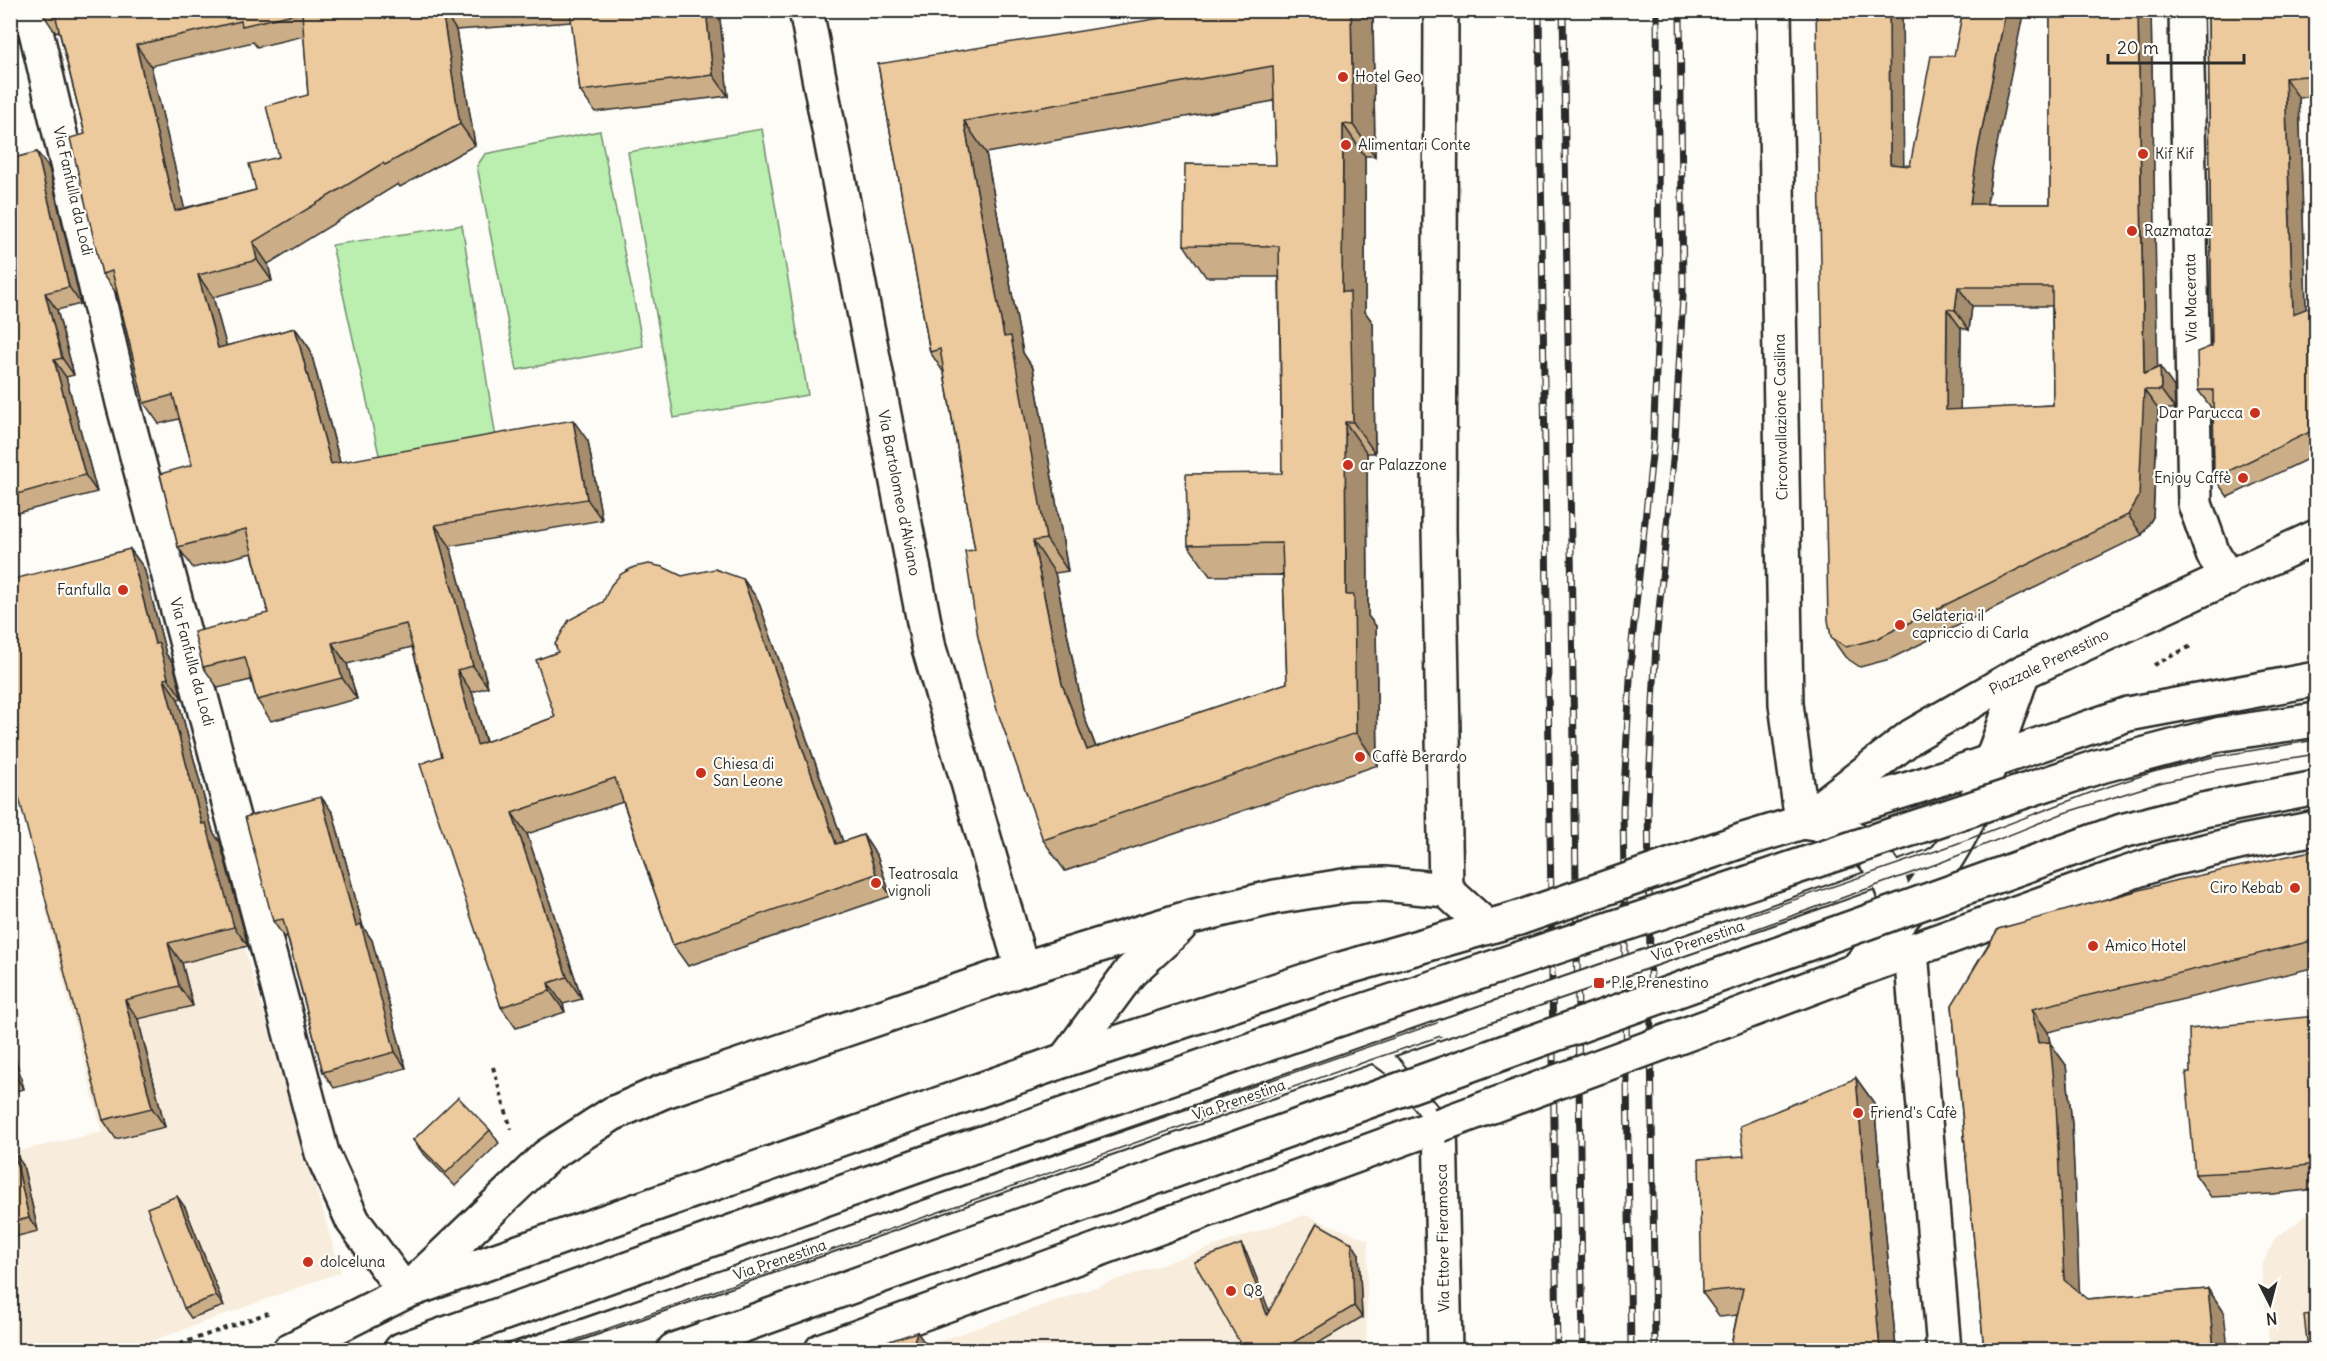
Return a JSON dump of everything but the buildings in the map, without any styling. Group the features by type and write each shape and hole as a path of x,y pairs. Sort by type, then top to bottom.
{"main road":[{"name":"Via Fanfulla da Lodi","path":"31,10 123,403 322,1153 353,1221 405,1292"},
{"name":"Via Bartolomeo d'Alviano","path":"806,10 929,648 1022,969"},
{"path":"1441,10 1439,529 1446,890"},
{"name":"Circonvallazione Casilina","path":"1774,10 1786,704 1802,822"},
{"name":"Via Macerata","path":"2186,10 2195,504 2213,554 2228,579"},
{"name":"Piazzale Prenestino","path":"1802,822 1912,736 2023,672 2316,537"},
{"path":"1903,938 1929,883 1974,805 2023,672"},
{"name":"Piazzale Prenestino","path":"1487,927 2128,714 2302,681"},
{"path":"401,1350 925,1163 1342,1018 2097,766 2221,734 2316,720"},
{"path":"674,1350 2122,831 2214,807 2316,788"},
{"path":"1802,822 1830,827 1851,837 1870,854 1886,875 1897,900 1903,938 1944,1350"},
{"path":"822,1350 1857,970 1903,938 2167,860 2316,828"},
{"path":"405,1292 547,1156 612,1114 662,1092 1022,969 1191,917 1275,897 1350,885 1384,884 1446,890 1487,927"},
{"path":"1065,1060 1130,972 1191,917"},
{"path":"290,1350 405,1292 1065,1060 1338,970 1487,927"},
{"name":"Via Ettore Fieramosca","path":"1440,1125 1445,1350"}],"lane":[{"name":"Via Prenestina","path":"523,1350 1886,875 1931,859 1953,845"},
{"path":"1374,1053 1392,1066 1440,1125"}],"path":[{"path":"493,1067 511,1129"}],"shaded area":[{"path":"216,852 341,1272 127,1350 11,1350 10,1153 102,1132 45,908"},
{"path":"2316,1209 2316,1350 2270,1350 2261,1268 2275,1238"},
{"path":"1305,1215 1368,1240 1366,1350 913,1350"}],"green space":[{"path":"762,129 808,395 674,418 628,152"},
{"path":"600,131 643,346 517,370 477,166 485,154"},
{"path":"462,225 499,457 384,477 332,245"}],"tram line":[{"path":"489,1350 1953,845 2095,791 2153,772 2213,757 2316,740"},
{"path":"547,1350 1376,1058 1733,937 1942,862 2064,813 2159,783 2216,770 2316,754"}],"railway":[{"path":"1539,10 1557,1350"},
{"path":"1563,10 1583,1350"},
{"path":"1631,1350 1623,810 1632,642 1653,446 1659,297 1657,10"},
{"path":"1655,1350 1648,804 1656,643 1675,439 1683,296 1680,10"}],"place":[{"name":"Hotel Geo","path":"1343,77"},
{"name":"Alimentari Conte","path":"1346,145"},
{"name":"Kif Kif","path":"2143,154"},
{"name":"Razmataz","path":"2132,231"},
{"name":"Dar Parucca","path":"2255,413"},
{"name":"ar Palazzone","path":"1348,465"},
{"name":"Enjoy Caffè","path":"2243,478"},
{"name":"Fanfulla","path":"123,590"},
{"name":"Gelateria il capriccio di Carla","path":"1900,625"},
{"name":"Caffè Berardo","path":"1360,757"},
{"name":"Chiesa di San Leone","path":"701,773"},
{"name":"Teatrosala vignoli","path":"876,883"},
{"name":"Ciro Kebab","path":"2295,888"},
{"name":"Amico Hotel","path":"2093,946"},
{"name":"P.le Prenestino","path":"1599,983"},
{"name":"Friend's Cafè","path":"1858,1113"},
{"name":"dolceluna","path":"308,1262"},
{"name":"Q8","path":"1231,1291"}]}
